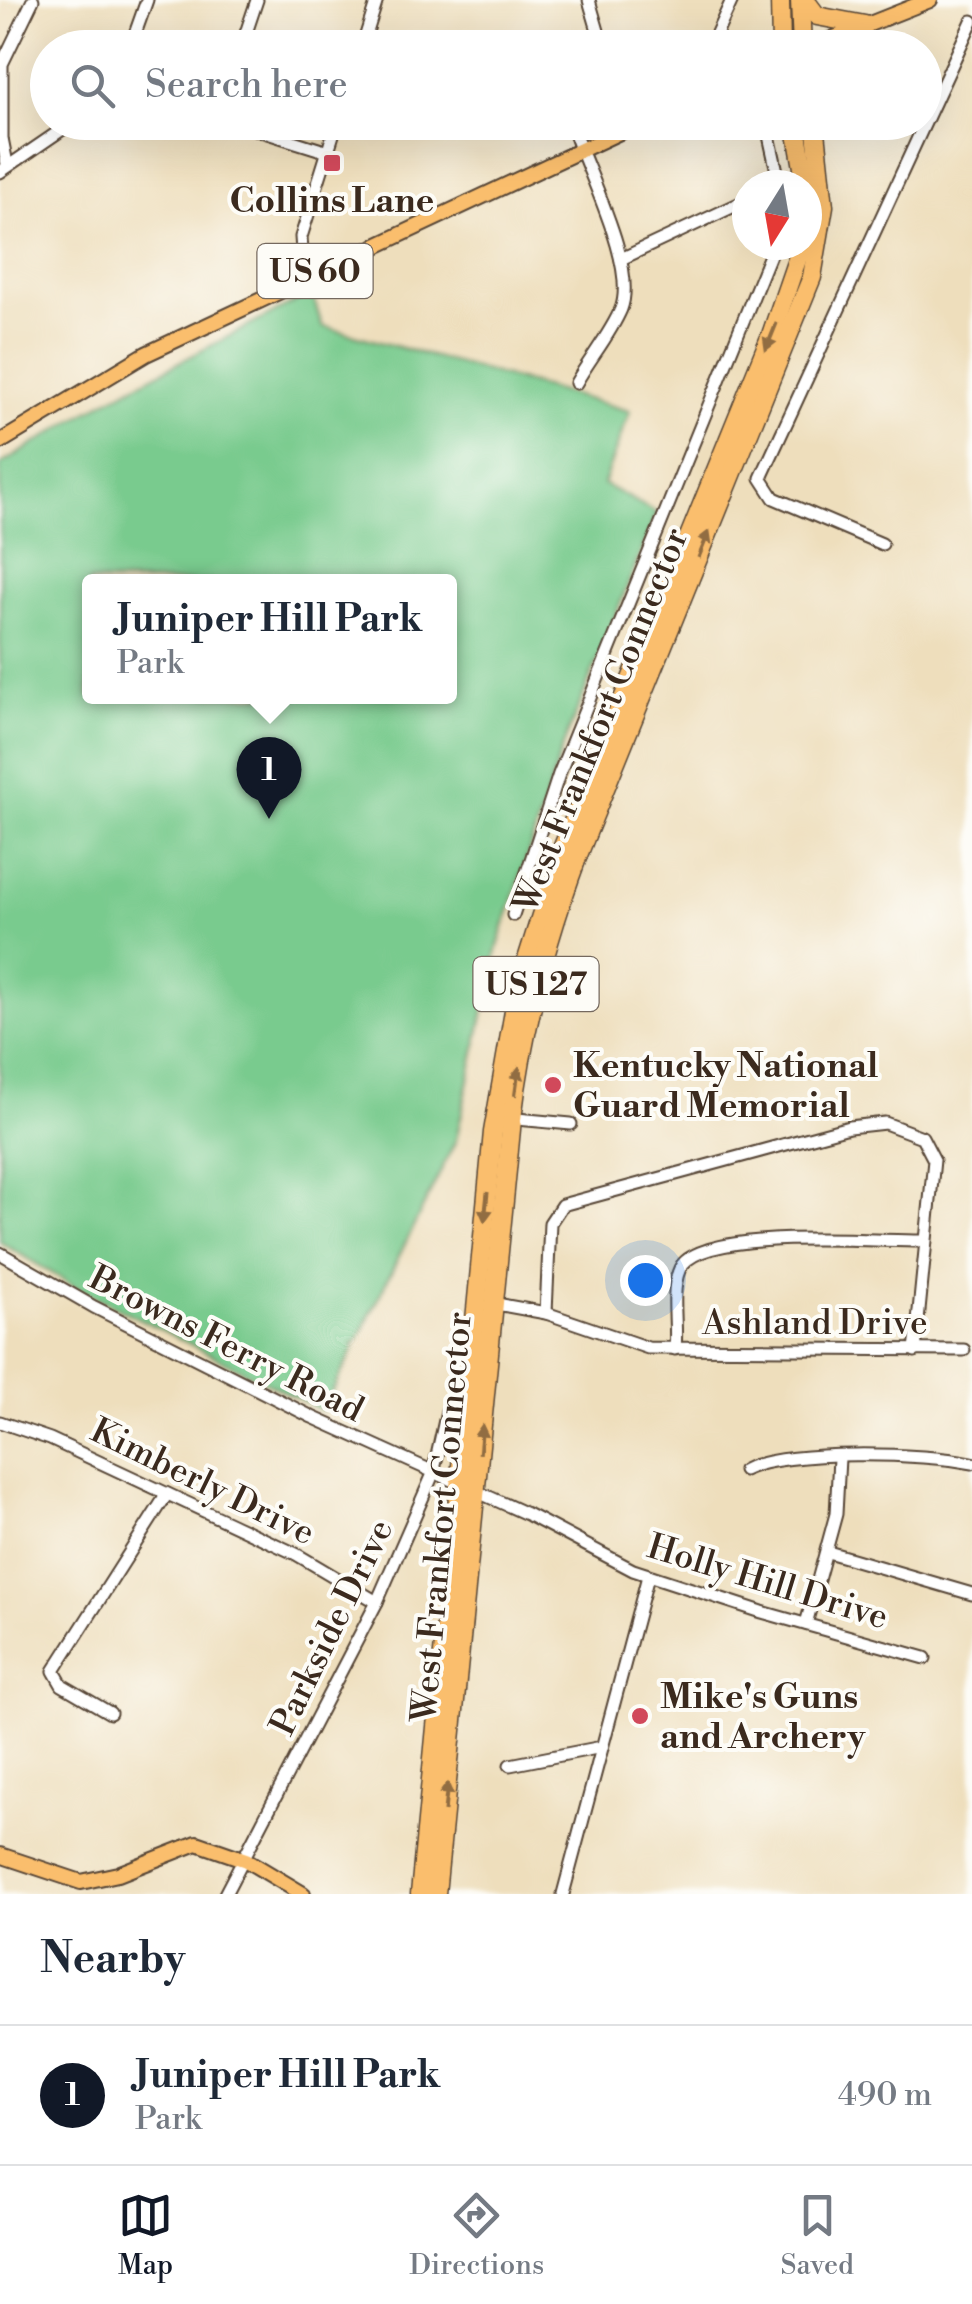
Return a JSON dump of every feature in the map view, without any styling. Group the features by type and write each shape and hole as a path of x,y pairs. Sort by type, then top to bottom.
{"highway":[{"path":"802,0 817,16 864,24"},
{"path":"802,0 804,30"},
{"path":"798,140 803,170"},
{"name":"West Frankfort Connector","path":"436,1894 468,1487 512,1012 542,906 816,260 824,197 817,140"},
{"name":"West Frankfort Connector","path":"670,605 797,260"},
{"name":"West Frankfort Connector","path":"420,1894 468,1487"}],"main road":[{"path":"849,30 930,0"},
{"name":"US 60","path":"0,442 146,354 312,272 602,140"},
{"path":"0,1856 81,1882 152,1862 190,1843 246,1860 303,1894"}],"street":[{"path":"32,0 2,64 4,168 47,140"},
{"path":"136,30 147,0"},
{"path":"247,30 257,0"},
{"path":"368,30 377,0"},
{"path":"589,0 598,30"},
{"path":"718,30 732,0"},
{"path":"942,86 972,21"},
{"path":"290,140 328,152"},
{"path":"312,272 300,244 332,140"},
{"path":"576,383 621,308 626,287 620,259 577,140"},
{"path":"770,140 777,170"},
{"path":"882,544 774,498 761,478 917,140"},
{"path":"620,259 732,207"},
{"path":"513,915 559,774 768,260"},
{"path":"634,591 670,605"},
{"path":"503,1118 572,1124"},
{"path":"546,1314 550,1223 562,1205 862,1124 896,1125 918,1134 930,1146 933,1171 915,1351"},
{"path":"675,1349 679,1271 698,1254 767,1240 925,1240"},
{"name":"Browns Ferry Road","path":"0,1253 94,1307 434,1474"},
{"name":"Ashland Drive","path":"485,1302 546,1314 634,1346 964,1350"},
{"name":"Parkside Drive","path":"225,1894 377,1602 434,1474 447,1411"},
{"name":"Kimberly Drive","path":"0,1422 50,1439 296,1554 377,1602"},
{"path":"744,1470 775,1458 972,1463"},
{"path":"806,1624 836,1514 839,1458"},
{"name":"Holly Hill Drive","path":"434,1474 648,1576 925,1658"},
{"path":"110,1713 62,1685 54,1671 167,1494"},
{"path":"828,1552 972,1594"},
{"path":"563,1894 648,1576"},
{"path":"510,1765 602,1747"}],"green space":[{"path":"312,293 322,326 630,411 603,484 657,513 562,748 498,946 456,1140 323,1411 70,1284 0,1242 0,465 105,401"}],"place":[{"name":"Collins Lane","path":"332,163"},
{"name":"Juniper Hill Park","path":"269,819"},
{"name":"Kentucky National Guard Memorial","path":"553,1085"},
{"name":"Mike's Guns and Archery","path":"640,1716"}]}
